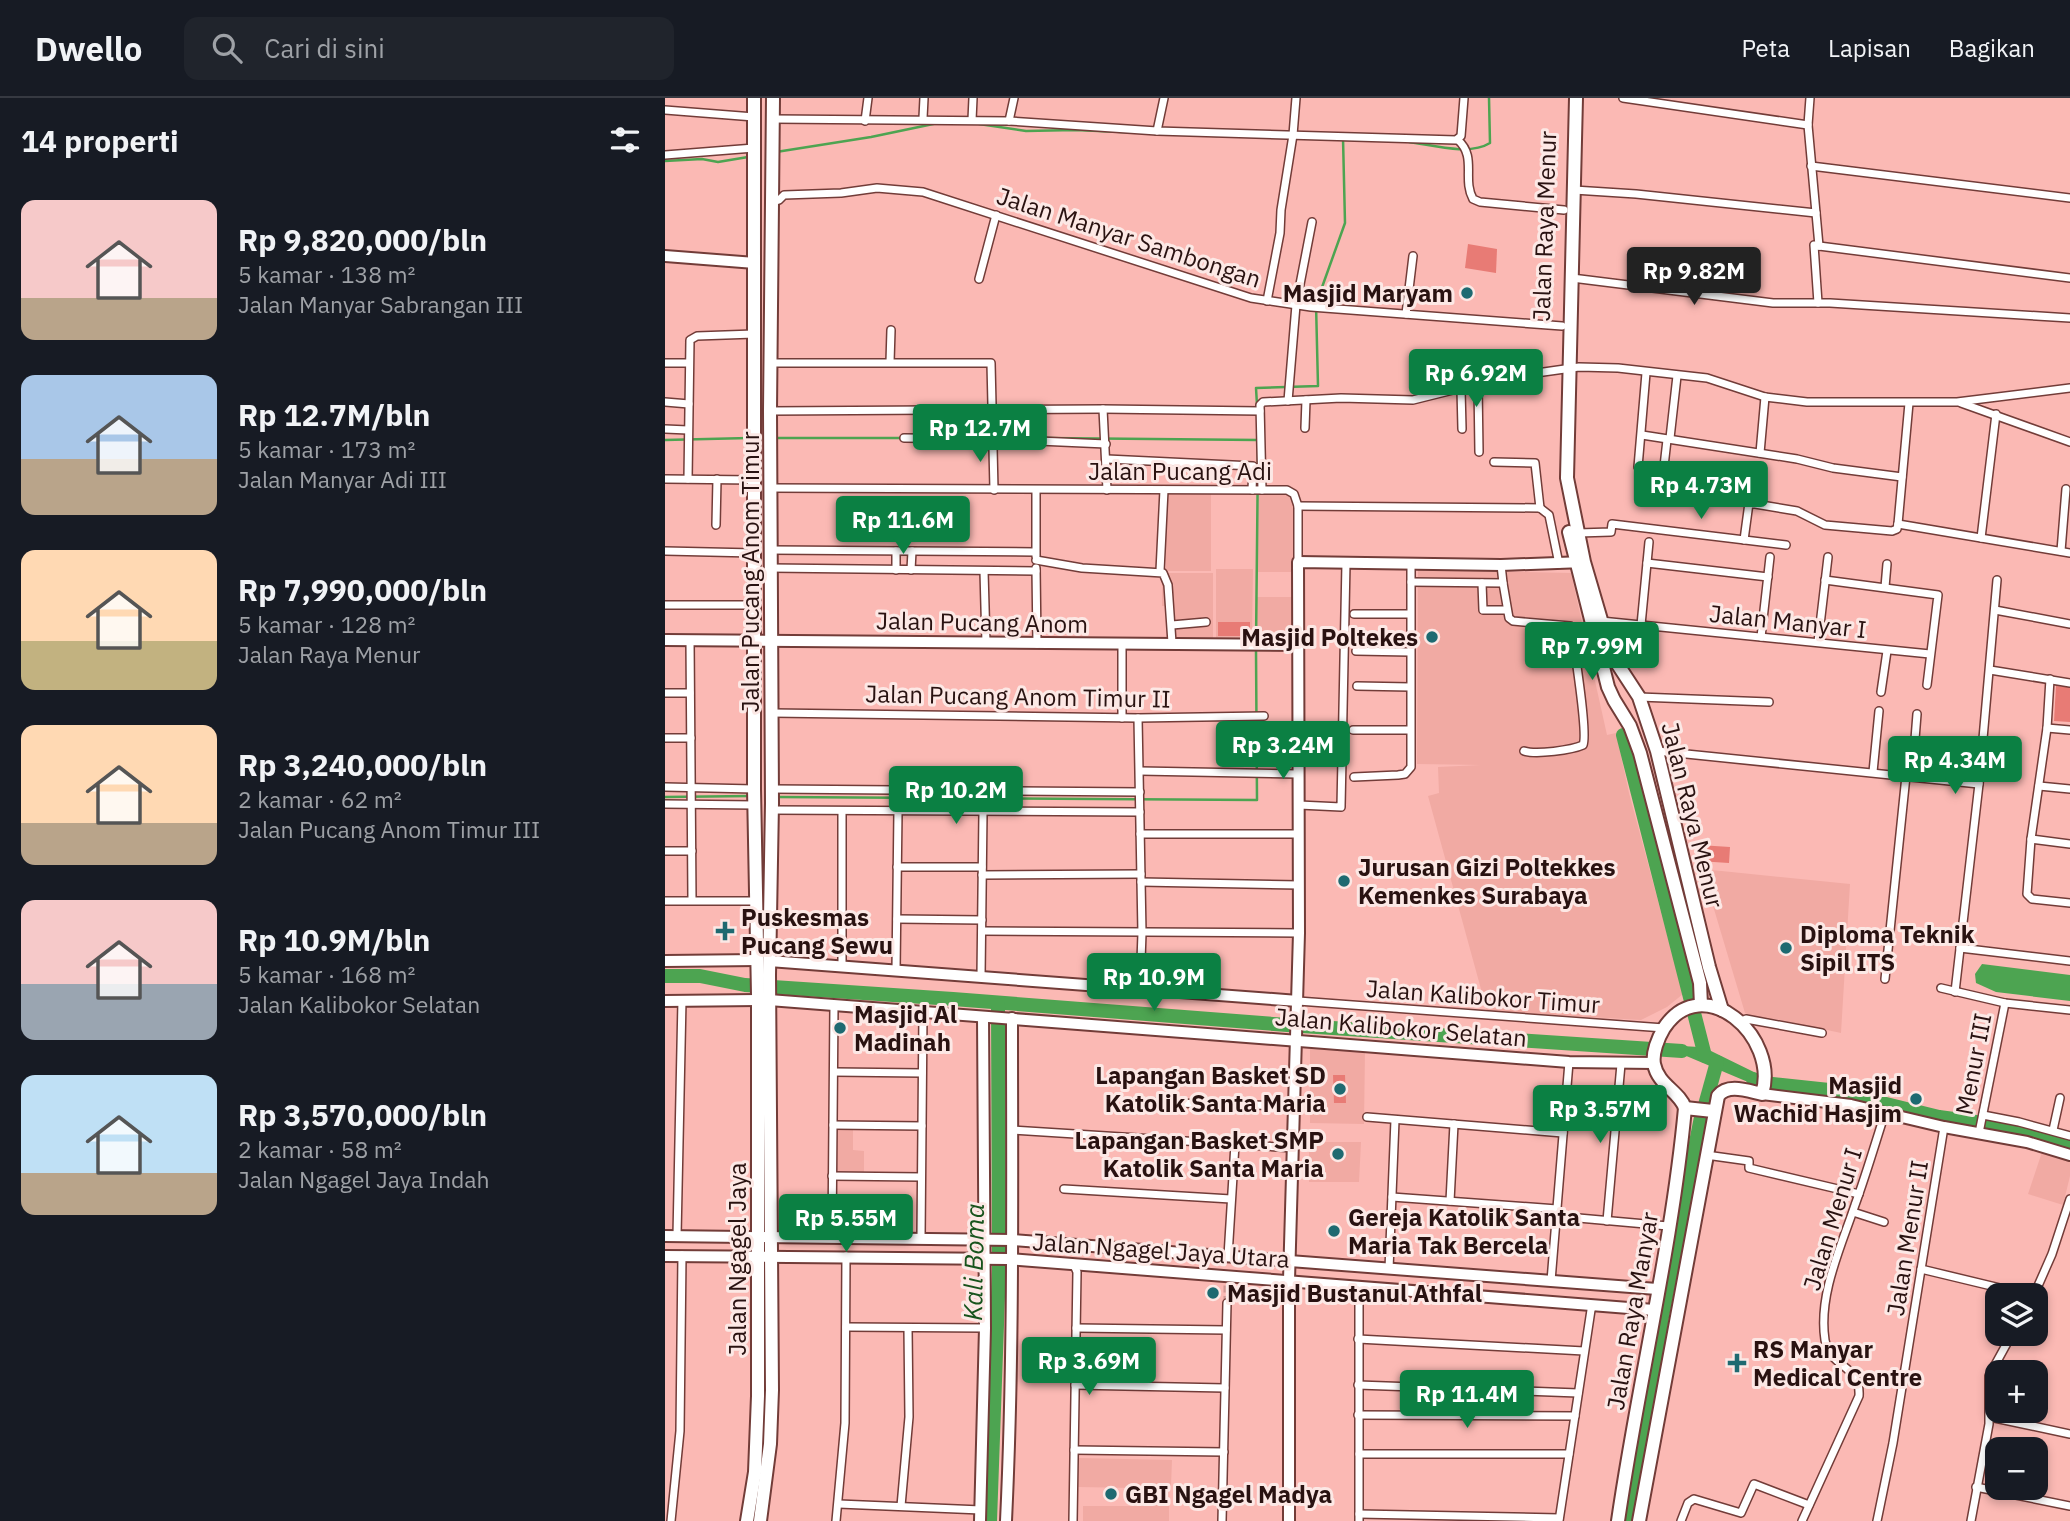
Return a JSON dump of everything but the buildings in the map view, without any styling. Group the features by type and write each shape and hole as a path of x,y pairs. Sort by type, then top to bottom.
{"main road":[{"name":"Jalan Pucang Anom Timur","path":"754,98 754,797 757,901 764,998"},
{"name":"Jalan Pucang Anom Timur","path":"763,967 771,867 772,798 770,411 776,195 773,98"},
{"name":"Jalan Raya Menur","path":"1569,98 1565,210 1571,278 1558,472 1609,690 1636,741 1700,984 1694,1006"},
{"name":"Jalan Raya Menur","path":"1576,98 1574,190 1568,227 1562,326 1566,370 1567,472 1578,533 1580,563 1611,654 1639,697 1657,751 1709,967 1722,1010"},
{"path":"1609,690 1621,688 1626,678"},
{"path":"1621,710 1627,701 1639,697"},
{"path":"1660,830 1675,825"},
{"path":"756,867 771,867"},
{"name":"Jalan Ngagel Jaya","path":"760,1521 772,1256 764,998"},
{"name":"Jalan Ngagel Jaya","path":"747,1521 764,1431 757,1237 764,998"},
{"path":"1694,1006 1722,1010 1739,1022 1760,1049 1764,1085 1724,1089 1718,1096 1713,1111 1685,1108 1679,1097 1664,1085 1654,1061 1657,1041 1672,1018 1694,1006"},
{"name":"Jalan Raya Manyar","path":"1618,1521 1629,1443 1668,1226 1685,1108"},
{"name":"Jalan Raya Manyar","path":"1639,1521 1713,1111"}],"street":[{"path":"865,121 868,98"},
{"path":"923,118 924,98"},
{"path":"972,120 973,98"},
{"path":"1009,121 1014,98"},
{"path":"1157,131 1164,98"},
{"path":"1267,301 1280,233 1296,98"},
{"path":"1464,98 1459,138 1468,153 1469,185 1473,199 1480,202 1565,210"},
{"path":"1623,98 1808,125"},
{"path":"1810,98 1808,125 1819,246"},
{"path":"665,110 754,117"},
{"path":"773,119 865,121 923,118 1293,137 1459,138"},
{"path":"665,155 754,153"},
{"path":"1811,166 2070,198"},
{"name":"Jalan Manyar Sambongan","path":"776,195 897,188 923,192 1227,292 1267,301 1311,307 1562,326"},
{"path":"1574,190 1816,213"},
{"path":"979,279 996,215"},
{"path":"1288,399 1296,305 1312,222"},
{"path":"1818,303 1814,246 2070,278"},
{"path":"665,256 755,263"},
{"path":"1406,314 1413,256"},
{"path":"1571,278 1773,303 1818,303 2070,318"},
{"path":"890,362 891,330"},
{"path":"688,479 688,363 691,338 754,334"},
{"path":"771,363 990,362 994,490"},
{"path":"665,363 688,363"},
{"path":"1257,490 1257,411 1262,402 1360,398 1413,400 1501,378 1566,370 1618,368 1712,379 1765,397 1807,402 1957,402 2070,388"},
{"path":"1638,467 1646,373"},
{"path":"1662,485 1677,376"},
{"path":"1478,385 1479,452"},
{"path":"1461,389 1462,429"},
{"path":"1760,453 1765,397"},
{"path":"1305,428 1306,400"},
{"path":"665,402 689,404"},
{"path":"1957,402 2070,442"},
{"path":"1744,540 1749,503 1797,511 1825,526 1892,531 1896,529 1909,403"},
{"path":"1103,409 1107,490"},
{"path":"770,411 1257,411"},
{"path":"1981,538 1996,414"},
{"path":"665,429 688,436"},
{"path":"1641,435 1902,477"},
{"path":"904,438 994,437 1105,441"},
{"path":"1107,459 1253,467 1257,490"},
{"path":"1494,462 1531,461 1536,464 1540,508"},
{"path":"665,479 754,480"},
{"path":"716,525 717,479"},
{"name":"Jalan Pucang Adi","path":"770,488 1287,490 1294,494 1298,506"},
{"path":"2061,551 2066,489"},
{"path":"1036,490 1037,644"},
{"path":"1160,572 1164,490"},
{"path":"1289,1521 1289,1280 1299,933 1298,506 1540,508 1549,515 1559,564"},
{"path":"1578,533 1611,532 1612,524 1786,545"},
{"path":"1898,524 2070,553"},
{"path":"1641,625 1649,542"},
{"path":"770,550 912,551 1036,556 1082,568 1160,572 1165,575 1168,584 1172,643"},
{"path":"665,551 754,553"},
{"path":"896,551 896,570"},
{"path":"911,570 912,551"},
{"path":"1761,637 1770,557"},
{"path":"1818,642 1828,557"},
{"path":"1298,562 1501,565 1580,563"},
{"path":"1299,805 1341,807 1346,563"},
{"path":"1354,777 1398,775 1410,769 1411,564"},
{"path":"1647,564 1768,577"},
{"path":"1885,587 1887,564"},
{"path":"1501,565 1509,618 1513,621 1570,626 1583,715 1583,745 1551,751 1524,751"},
{"path":"770,568 1036,571"},
{"path":"984,571 986,643"},
{"path":"1825,580 1938,596 1927,685"},
{"path":"1955,992 1979,784 1997,580"},
{"path":"1411,582 1503,583"},
{"path":"1482,583 1483,610 1506,610"},
{"path":"665,605 754,605"},
{"path":"1995,610 2070,624"},
{"path":"1354,614 1410,614"},
{"name":"Jalan Manyar I","path":"1601,621 1930,654"},
{"path":"1172,625 1206,622"},
{"name":"Jalan Pucang Anom","path":"665,640 1298,645"},
{"path":"690,640 692,900"},
{"path":"1122,644 1122,718"},
{"path":"1881,692 1887,651"},
{"path":"1356,652 1410,652"},
{"path":"1990,670 2070,683"},
{"path":"2050,679 2047,728 2031,839 2027,896 2032,899 2070,903"},
{"path":"1357,686 1410,687"},
{"path":"665,693 690,693"},
{"path":"1639,697 1769,702"},
{"path":"1873,772 1879,711"},
{"name":"Jalan Pucang Anom Timur II","path":"772,713 1122,718 1259,716"},
{"path":"1885,979 1917,714"},
{"path":"1138,718 1142,933 1140,989"},
{"path":"2047,728 2070,730"},
{"path":"1353,730 1411,730"},
{"path":"665,738 691,738"},
{"path":"1657,751 1979,784"},
{"path":"1140,771 1299,775"},
{"path":"2039,786 2070,789"},
{"path":"665,788 754,797"},
{"path":"665,804 754,797"},
{"path":"772,798 1140,801"},
{"path":"772,798 842,811 983,812 1140,801"},
{"path":"842,811 842,966"},
{"path":"896,970 898,811"},
{"path":"981,976 983,812"},
{"path":"1140,834 1299,834"},
{"path":"2031,839 2070,844"},
{"path":"665,851 692,851"},
{"path":"897,867 1299,885"},
{"path":"665,901 757,901"},
{"path":"897,919 982,920"},
{"path":"982,931 1299,933"},
{"path":"1960,948 2070,961"},
{"path":"665,961 763,967 842,966 1140,989 1298,1006"},
{"path":"1941,988 2005,1003 2070,1010"},
{"name":"Jalan Kalibokor Selatan","path":"665,1001 764,998 923,1017 1010,1018 1297,1035 1569,1062 1621,1064 1654,1061"},
{"path":"671,1236 682,1000"},
{"name":"Menur III","path":"1981,1122 2005,1003"},
{"path":"832,1238 834,1006"},
{"name":"Jalan Kalibokor Timur","path":"1298,1006 1665,1028"},
{"path":"921,1238 923,1017"},
{"path":"839,1504 901,1506 980,1515 988,1258 985,1017"},
{"path":"1006,1521 1010,1430 1010,1018"},
{"path":"1739,1022 1746,1019 1822,1033"},
{"path":"1551,1281 1569,1062"},
{"path":"1607,1221 1621,1064"},
{"path":"834,1072 922,1073"},
{"path":"1764,1085 1944,1127 1981,1122 2053,1130 2070,1136"},
{"path":"2053,1130 2060,1098"},
{"path":"1133,1102 1294,1106"},
{"name":"Jalan Menur I","path":"1802,1521 1859,1396 1860,1384 1857,1377 1834,1359 1829,1351 1824,1327 1831,1276 1885,1113"},
{"path":"1367,1117 1563,1133"},
{"path":"1389,1269 1395,1120"},
{"path":"1981,1122 2027,1142 2070,1155"},
{"path":"1450,1201 1454,1124"},
{"path":"833,1125 922,1126"},
{"name":"Jalan Menur II","path":"1877,1521 1893,1443 1944,1127"},
{"path":"1012,1130 1294,1148"},
{"path":"1228,1256 1235,1144"},
{"path":"1706,1155 1749,1161 1749,1168 1859,1194"},
{"path":"832,1176 921,1177"},
{"path":"1064,1189 1231,1199"},
{"path":"1392,1197 1668,1226"},
{"path":"2038,1283 2052,1254 2070,1199"},
{"path":"1853,1212 1884,1222"},
{"name":"Jalan Ngagel Jaya Utara","path":"671,1236 1010,1240 1657,1289"},
{"path":"671,1521 680,1428 682,1255"},
{"name":"Jalan Ngagel Jaya Utara","path":"665,1256 1011,1259 1227,1280 1289,1280 1654,1310"},
{"path":"836,1521 845,1419 846,1256"},
{"path":"1073,1521 1077,1272 1074,1265"},
{"path":"1921,1269 1985,1284"},
{"path":"1359,1286 1359,1518 1559,1520 1593,1306"},
{"path":"1222,1521 1227,1303"},
{"path":"846,1326 985,1328"},
{"path":"901,1506 909,1421 908,1328"},
{"path":"1076,1328 1226,1330"},
{"path":"1358,1339 1584,1351"},
{"path":"1075,1385 1225,1388"},
{"path":"1358,1385 1578,1393"},
{"path":"1358,1415 1575,1416"},
{"path":"1971,1521 1989,1423"},
{"path":"2018,1423 2070,1434"},
{"path":"1074,1450 1224,1452"},
{"path":"1359,1454 1569,1454"},
{"path":"1681,1521 1688,1503 1695,1499 1741,1513 1754,1484 1809,1506"},
{"path":"1976,1488 2070,1506"}],"shaded area":[{"path":"1468,244 1497,249 1496,273 1465,268"},
{"path":"1294,489 1294,572 1258,572 1258,490"},
{"path":"1211,492 1211,571 1166,571 1166,493"},
{"path":"1216,569 1253,569 1252,639 1216,639"},
{"path":"1418,570 1571,573 1607,735 1616,733 1629,793 1683,994 1667,1007 1641,1020 1487,1011 1428,796 1439,793 1438,767 1481,765 1417,764"},
{"path":"1162,573 1213,573 1213,639 1171,639 1170,606 1162,606"},
{"path":"1257,597 1292,597 1292,631 1273,639 1257,638"},
{"path":"1218,622 1250,622 1250,636 1218,636"},
{"path":"2056,686 2070,687 2070,722 2054,721"},
{"path":"1699,845 1730,847 1729,863 1698,861"},
{"name":"Diploma Teknik Sipil ITS","path":"1702,869 1850,884 1841,1033 1776,1019 1762,1020 1745,1013"},
{"path":"1982,964 2070,975 2070,1001 1996,992 1976,983 1975,974"},
{"path":"1664,1045 1709,1050 1760,1075 1755,1085 1684,1055 1664,1054"},
{"path":"1310,1048 1365,1050 1364,1124 1310,1123"},
{"name":"Lapangan Basket SD Katolik Santa Maria","path":"1333,1075 1345,1075 1346,1103 1334,1103"},
{"path":"834,1125 853,1125 853,1150 864,1151 864,1175 834,1175"},
{"path":"1309,1142 1361,1142 1359,1182 1309,1182"},
{"path":"2042,1152 2070,1161 2070,1176 2063,1205 2028,1194"},
{"path":"1078,1458 1172,1460 1171,1486 1136,1487 1169,1488 1169,1521 1083,1521 1083,1506 1133,1506 1134,1488 1078,1487"}],"waterway":[{"path":"1409,142 1461,149 1472,149 1490,143 1489,98"},
{"path":"776,152 938,123"},
{"path":"979,124 1026,131 1075,130 1217,136"},
{"path":"1257,405 1256,388 1318,386 1316,304 1345,223 1343,138"},
{"path":"665,161 702,159 718,162 748,157"},
{"path":"665,440 749,438"},
{"path":"773,438 903,438"},
{"path":"1046,438 1258,440"},
{"path":"1256,643 1258,450"},
{"path":"777,797 1257,800 1256,650"},
{"path":"1623,735 1705,1056"},
{"path":"665,797 749,796"},
{"path":"665,976 700,976 745,985 1287,1025 1682,1051"},
{"name":"Kali Boma","path":"990,1521 999,1269 998,1005"},
{"path":"1705,1105 1717,1062"},
{"path":"1753,1079 1763,1083 1829,1090 1939,1117 1976,1122 2070,1144"},
{"path":"1630,1521 1662,1317 1701,1117"}],"tunnel":[{"path":"1227,1285 1227,1303"}],"place":[{"name":"Masjid Maryam","path":"1467,293"},
{"name":"Masjid Poltekes","path":"1432,637"},
{"name":"Jurusan Gizi Poltekkes Kemenkes Surabaya","path":"1344,881"},
{"name":"Puskesmas Pucang Sewu","path":"725,931"},
{"name":"Diploma Teknik Sipil ITS","path":"1786,948"},
{"name":"Masjid Al Madinah","path":"840,1028"},
{"name":"Lapangan Basket SD Katolik Santa Maria","path":"1340,1089"},
{"name":"Masjid Wachid Hasjim","path":"1916,1099"},
{"name":"Lapangan Basket SMP Katolik Santa Maria","path":"1338,1154"},
{"name":"Gereja Katolik Santa Maria Tak Bercela","path":"1334,1231"},
{"name":"Masjid Bustanul Athfal","path":"1213,1293"},
{"name":"RS Manyar Medical Centre","path":"1737,1363"},
{"name":"GBI Ngagel Madya","path":"1111,1494"}]}
